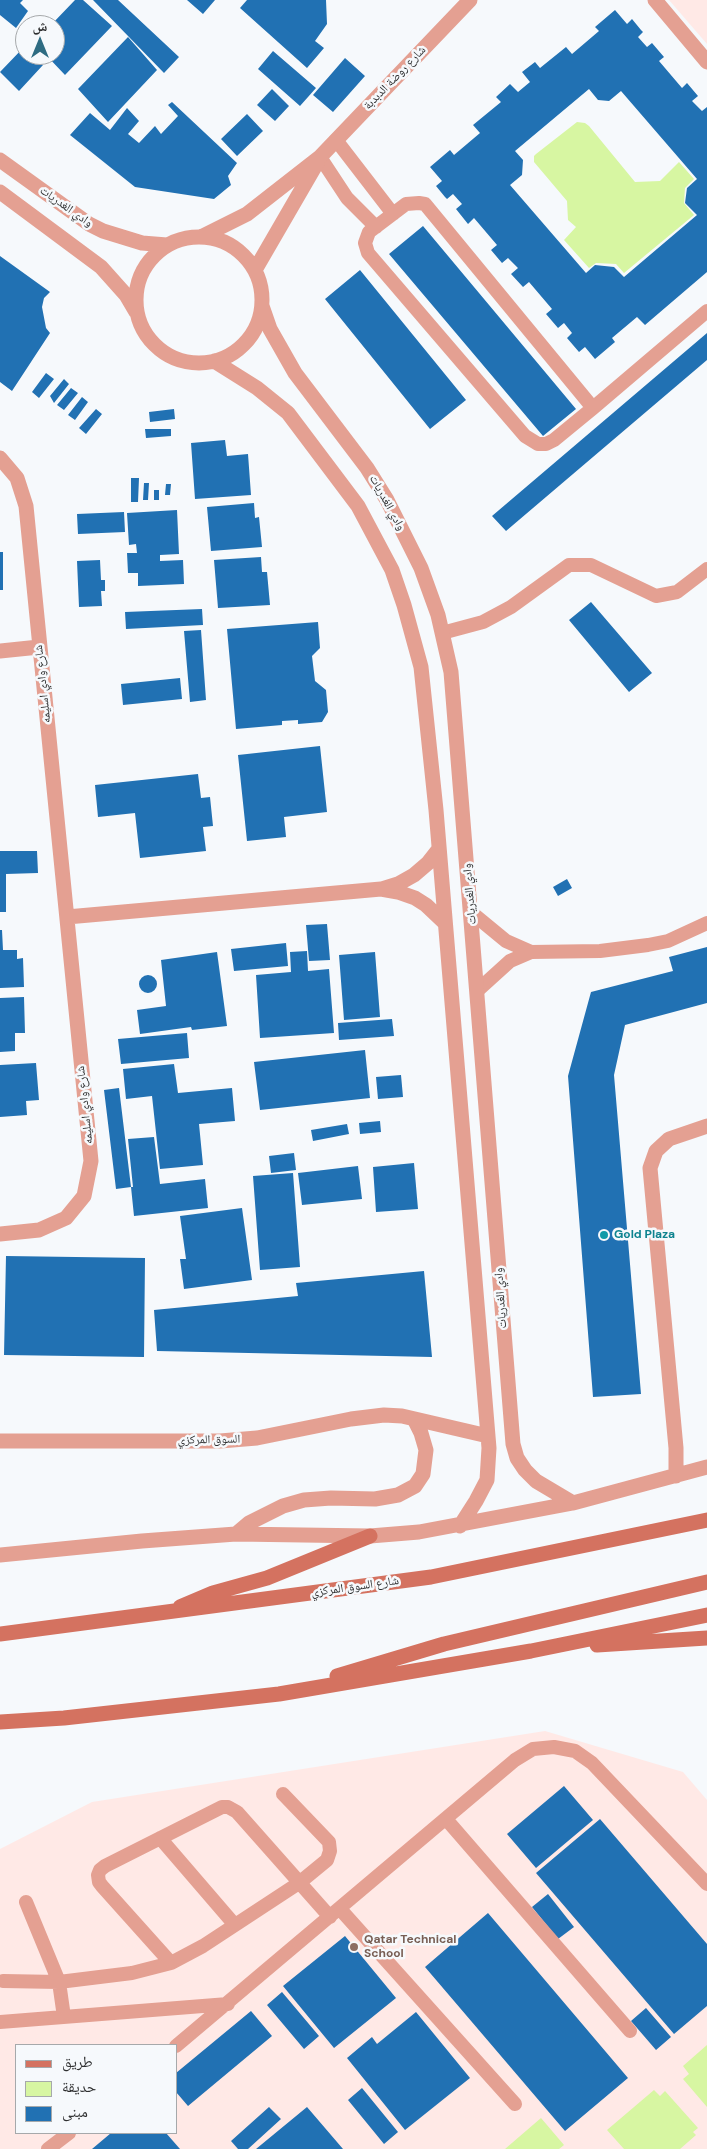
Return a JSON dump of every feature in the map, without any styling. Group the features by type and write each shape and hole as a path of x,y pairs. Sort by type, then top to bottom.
{"main road":[{"name":"شارع السوق المركزي","path":"0,1634 165,1614 431,1577 707,1520"},
{"path":"165,1614 213,1593 267,1578 370,1536"},
{"path":"279,1694 444,1644 707,1582"},
{"path":"0,1722 64,1718 279,1694 531,1651 707,1615"},
{"path":"531,1651 707,1638"}],"street":[{"name":"شارع روضة الدبدبة","path":"202,237 247,214 320,157 470,0"},
{"path":"655,0 707,62"},
{"name":"شارع روضة الدبدبة","path":"255,270 320,157"},
{"name":"وادي الغدريات","path":"0,160 89,224 103,231 142,243 167,245"},
{"path":"0,192 101,267 126,295 149,339 159,349 185,361 199,363 214,361 237,350 246,341 259,319 262,294 255,270 238,250 220,241 202,237 190,238 167,245 148,263 141,274 137,287 137,313"},
{"name":"وادي الغدريات","path":"262,306 270,329 295,373 367,468 387,500 420,568 438,615 452,672 513,1444 517,1458 536,1481 573,1502"},
{"name":"وادي الغدريات","path":"214,361 257,388 288,413 358,506 392,570 404,604 420,667 439,849 488,1436 486,1480 476,1501 460,1526"},
{"name":"شارع وادي اسليمه","path":"0,458 17,478 26,506 90,1161 84,1196 66,1218 39,1230 0,1234"},
{"path":"0,651 39,647"},
{"path":"67,917 380,889 398,884 414,875 428,863 439,849"},
{"path":"380,889 398,892 415,898 426,905 445,923"},
{"path":"676,1476 676,1448 650,1168 656,1151 669,1139 707,1126"},
{"name":"السوق المركزي","path":"0,1441 220,1441 257,1438 384,1414 488,1436"},
{"path":"236,1534 249,1523 283,1506 304,1500 331,1498 375,1499 398,1495 415,1486 423,1474 426,1450 414,1419"},
{"path":"0,1555 236,1534 370,1536 419,1532 460,1526 573,1502 707,1467"}],"lane":[{"path":"336,140 393,214"},
{"path":"320,157 347,198 376,227"},
{"path":"593,408 425,204 406,204 366,237 365,243 368,254 531,441 546,444 554,440 593,408 707,311"},
{"path":"442,633 483,622 511,607 569,565 591,565 656,596 677,592 707,568"},
{"path":"472,913 506,941 531,952 600,951 648,945 668,941 707,923"},
{"path":"478,990 510,962 531,952"},
{"path":"178,2044 515,1760 533,1749 554,1746 575,1751 592,1763 707,1884"},
{"path":"3,1981 59,1982 132,1973 171,1963 203,1946 299,1883 327,1860 330,1851 328,1842 323,1834 283,1794"},
{"path":"171,1963 102,1886 98,1875 105,1866 217,1809 228,1807 237,1812 299,1883 335,1913 515,2104"},
{"path":"446,1819 630,2031"},
{"path":"160,1838 234,1924"},
{"path":"26,1902 59,1982 64,2017"},
{"path":"0,2022 228,2004"},
{"path":"48,2149 67,2134"}],"shaded area":[{"path":"669,0 707,0 707,44"},
{"name":"Qatar Technical School","path":"545,1731 683,1772 707,1800 707,2149 0,2149 0,1849 92,1802"}],"green space":[{"path":"577,122 585,123 589,126 635,182 660,181 679,162 694,179 685,188 684,203 694,215 624,273 616,264 596,263 589,268 564,240 576,227 568,220 567,201 534,162 536,154"},
{"path":"707,2045 707,2107 683,2079 689,2074 683,2066"},
{"path":"654,2090 660,2096 665,2091 698,2128 693,2132 696,2135 680,2149 624,2149 607,2130"},
{"path":"541,2118 564,2145 559,2149 505,2149"}],"building":[{"path":"0,0 23,0 20,3 28,11 25,15 15,15 15,27 0,15"},
{"path":"75,0 83,0 112,26 65,75 56,65 65,65 65,15 61,15"},
{"path":"93,0 118,0 179,57 164,73"},
{"path":"187,0 215,0 203,14"},
{"path":"247,0 326,0 327,24 315,41 324,48 307,68 240,8"},
{"path":"615,10 627,24 632,19 643,32 638,37 647,47 652,43 664,57 659,61 682,88 687,83 698,96 692,101 702,111 707,107 707,272 645,325 637,317 612,338 615,342 595,359 585,347 579,352 567,338 572,333 564,323 558,328 546,314 552,309 529,282 523,287 511,274 518,268 508,258 502,263 491,250 497,245 474,218 468,224 456,209 462,204 453,194 447,199 445,197 436,186 442,181 430,167 450,150 454,155 480,133 473,125 501,102 496,97 510,84 518,92 530,82 522,72 535,62 540,68 566,47 572,54 599,31 595,27","holes":["589,89 598,100 609,101 621,91 697,179 687,188 685,203 697,215 624,277 614,267 595,265 586,273 510,185 522,175 523,160 515,151"]},
{"path":"128,37 157,70 108,122 78,89"},
{"path":"273,51 316,88 300,106 258,69"},
{"path":"15,56 15,65 43,65 19,91 0,72"},
{"path":"345,58 365,76 333,112 313,95"},
{"path":"272,89 289,106 275,121 257,105"},
{"path":"172,102 237,163 228,176 231,185 214,199 135,187 70,135 90,113 110,130 127,108 139,121 128,134 139,143 155,126 161,134 178,116 168,105"},
{"path":"247,114 263,131 237,156 221,139"},
{"path":"423,226 576,409 543,436 389,254"},
{"path":"0,256 50,292 44,298 42,307 46,328 50,333 12,391 0,382"},
{"path":"360,270 466,400 430,429 325,299"},
{"path":"707,333 707,360 506,531 492,516"},
{"path":"46,373 54,379 39,398 32,392"},
{"path":"64,379 69,384 54,403 50,396"},
{"path":"71,388 78,393 64,410 57,405"},
{"path":"82,397 88,402 75,420 68,415"},
{"path":"96,409 102,414 86,434 79,428"},
{"path":"174,409 175,419 150,422 149,412"},
{"path":"145,429 171,429 171,436 146,438"},
{"path":"225,440 227,456 248,454 251,495 195,499 191,443"},
{"path":"131,478 139,478 138,502 131,502"},
{"path":"144,483 149,483 148,500 143,500"},
{"path":"166,484 171,484 170,495 165,495"},
{"path":"154,490 159,490 159,500 154,500"},
{"path":"254,503 255,518 259,517 262,547 211,551 207,507"},
{"path":"177,510 179,554 160,555 160,561 183,560 184,584 138,586 138,573 128,573 127,553 137,553 136,544 129,545 127,513"},
{"path":"124,512 125,532 78,534 77,514"},
{"path":"0,552 3,552 3,590 0,590"},
{"path":"261,557 262,572 267,572 270,605 218,608 214,560"},
{"path":"100,560 101,580 105,580 105,591 101,591 102,606 79,607 77,561"},
{"path":"591,602 652,673 629,692 569,620"},
{"path":"202,609 203,625 126,629 125,612"},
{"path":"318,622 320,648 312,656 315,681 326,690 328,712 322,722 298,724 298,720 282,721 282,725 236,729 227,629"},
{"path":"201,630 206,700 190,702 184,631"},
{"path":"180,678 182,699 123,705 121,684"},
{"path":"320,746 327,812 284,817 286,837 247,841 238,755"},
{"path":"198,774 201,798 210,797 213,826 203,827 206,851 140,858 135,813 98,817 95,785"},
{"path":"0,851 37,851 38,873 6,874 6,912 0,912"},
{"path":"567,879 572,888 558,896 553,887"},
{"path":"327,924 330,960 309,961 306,925"},
{"path":"0,930 2,930 3,950 17,950 17,959 23,958 24,987 0,988"},
{"path":"286,943 288,966 234,971 231,949"},
{"name":"Gold Plaza","path":"707,947 707,1003 625,1025 614,1075 641,1394 593,1397 568,1076 591,992 673,971 669,957"},
{"path":"307,951 308,971 329,969 334,1033 260,1038 256,975 291,972 290,952"},
{"path":"217,952 227,1026 192,1030 191,1027 140,1034 137,1010 166,1006 161,960"},
{"path":"375,952 380,1017 344,1020 339,955"},
{"path":"144,975 152,975 157,980 155,991 144,993 139,988 139,980"},
{"path":"24,997 25,1033 15,1033 15,1051 0,1052 0,998"},
{"path":"392,1019 394,1036 339,1040 338,1023"},
{"path":"187,1033 189,1058 121,1064 118,1039"},
{"path":"365,1050 370,1098 260,1110 254,1062"},
{"path":"36,1063 39,1100 26,1101 27,1115 0,1117 0,1065"},
{"path":"174,1064 178,1093 232,1088 235,1121 199,1124 203,1165 160,1169 152,1096 126,1099 123,1069"},
{"path":"401,1075 403,1097 378,1099 376,1077"},
{"path":"119,1088 131,1187 116,1189 104,1090"},
{"path":"380,1121 381,1132 360,1134 359,1123"},
{"path":"347,1124 349,1134 313,1141 311,1130"},
{"path":"154,1137 160,1184 205,1179 208,1208 134,1216 131,1187 133,1187 128,1139"},
{"path":"294,1153 296,1170 271,1173 269,1156"},
{"path":"414,1163 418,1209 376,1212 373,1167"},
{"path":"358,1166 362,1199 302,1205 298,1173"},
{"path":"293,1173 300,1267 260,1270 253,1176"},
{"path":"242,1208 252,1280 184,1289 180,1259 186,1259 180,1216"},
{"path":"6,1256 145,1258 144,1357 4,1355"},
{"path":"424,1271 432,1357 157,1351 154,1310 298,1296 296,1283"},
{"path":"564,1786 593,1820 536,1868 507,1834"},
{"path":"600,1819 707,1944 707,2006 674,2034 536,1873"},
{"path":"548,1894 574,1927 558,1939 532,1907"},
{"path":"488,1913 628,2078 565,2131 425,1967"},
{"path":"345,1936 396,1998 334,2048 283,1986"},
{"path":"282,1992 319,2036 304,2049 267,2005"},
{"path":"646,2008 671,2037 656,2050 631,2021"},
{"path":"251,2011 272,2036 188,2106 178,2094 178,2071"},
{"path":"416,2012 470,2078 405,2130 347,2058 372,2037 377,2044"},
{"path":"362,2088 398,2132 384,2144 348,2100"},
{"path":"269,2107 281,2119 248,2149 238,2149 231,2141"},
{"path":"307,2107 343,2149 256,2149"},
{"path":"110,2134 167,2134 180,2149 92,2149"}],"place":[{"name":"Gold Plaza","path":"604,1235"},
{"name":"Qatar Technical School","path":"354,1947"}]}
